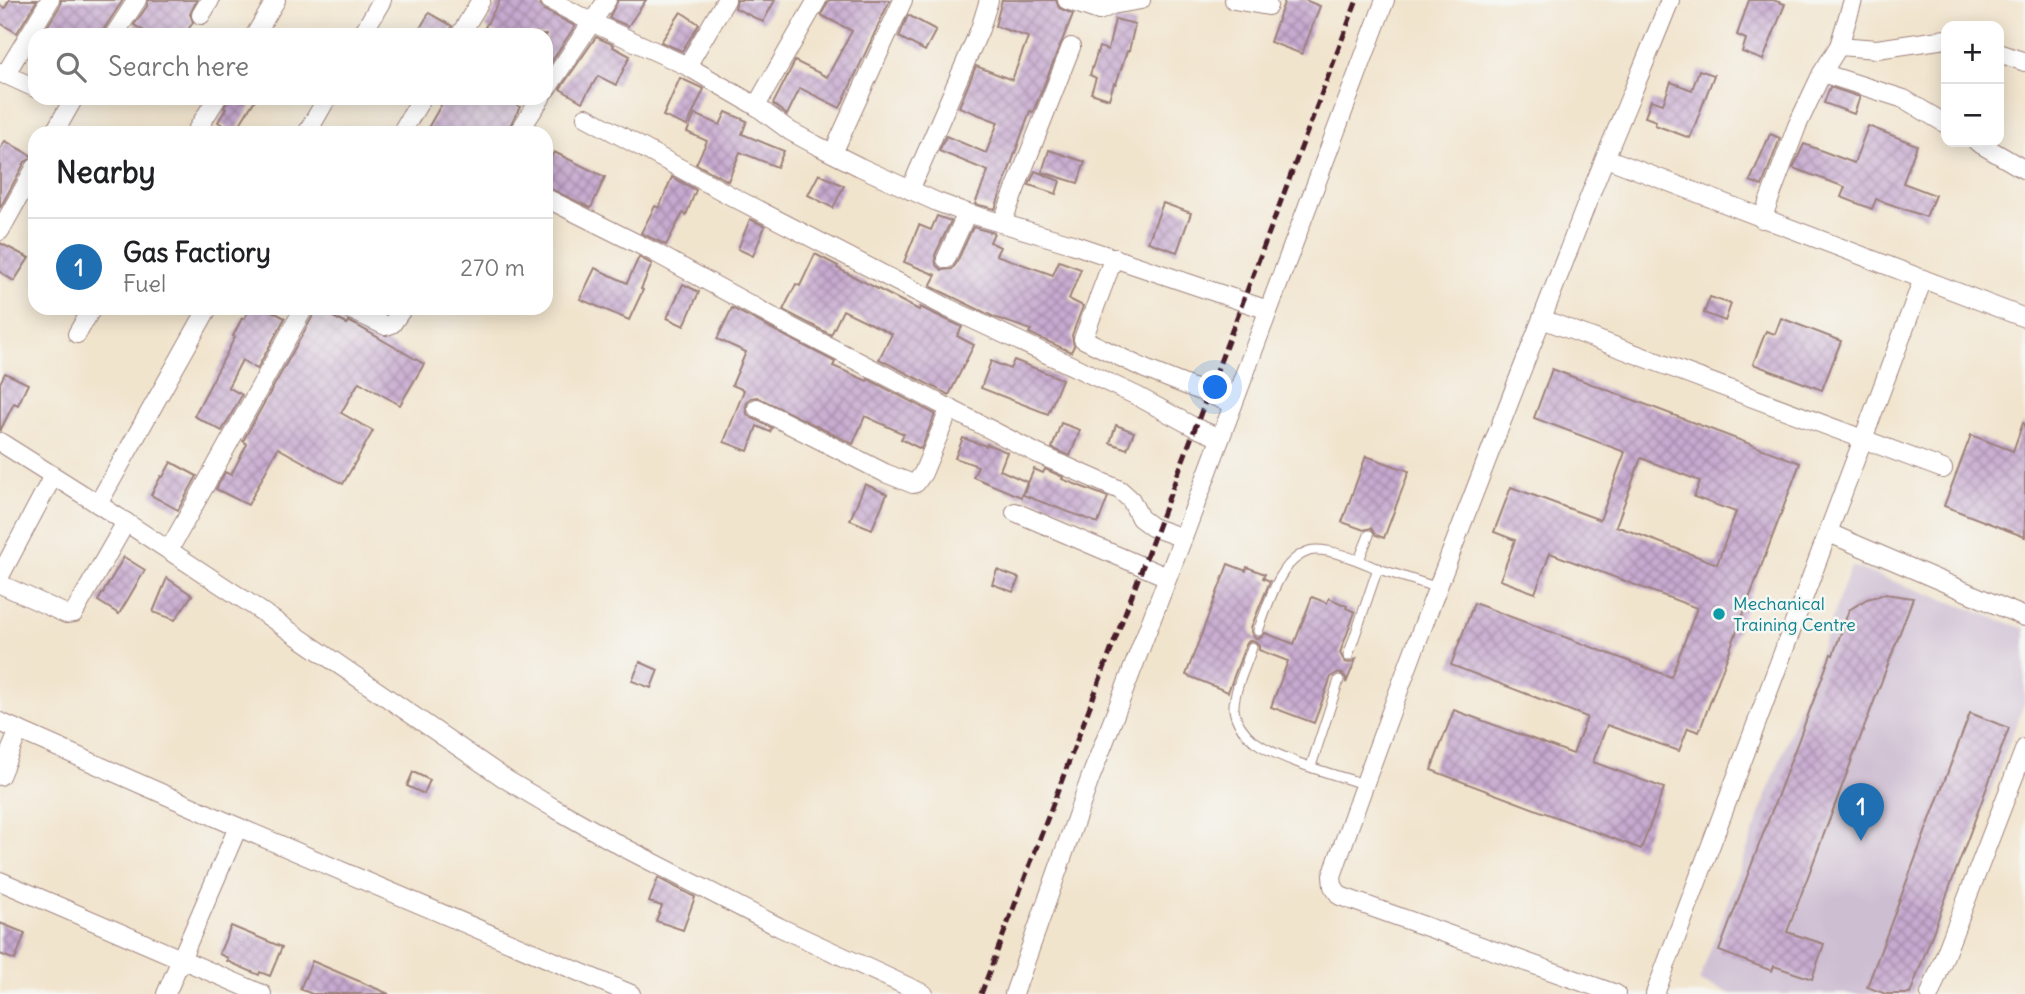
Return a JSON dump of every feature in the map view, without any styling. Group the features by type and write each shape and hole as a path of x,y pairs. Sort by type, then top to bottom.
{"street":[{"path":"32,28 50,0"},
{"path":"119,28 137,0"},
{"path":"259,28 276,0"},
{"path":"366,28 382,0"},
{"path":"464,28 481,0"},
{"path":"550,0 687,66 756,106 790,131 910,190 967,213 1114,257 1268,310"},
{"path":"553,79 607,0"},
{"path":"687,66 726,0"},
{"path":"756,106 817,0"},
{"path":"832,153 903,0"},
{"path":"910,190 980,29 989,0"},
{"path":"1067,0 1099,11 1112,5 1141,0"},
{"path":"1234,0 1268,6"},
{"path":"1014,994 1090,779 1385,0"},
{"path":"1616,994 1340,896 1332,876 1438,588 1670,0"},
{"path":"1762,219 1797,126 1822,73 1839,46 1853,0"},
{"path":"28,34 2,74 28,85"},
{"path":"1839,46 1877,49 1941,40"},
{"path":"1002,223 1072,47"},
{"path":"2004,55 2025,62"},
{"path":"1822,73 1905,99 1941,121"},
{"path":"57,126 65,105"},
{"path":"199,126 212,105"},
{"path":"311,126 323,105"},
{"path":"405,126 418,105"},
{"path":"523,126 536,105"},
{"path":"586,117 948,308 1137,396 1194,428 1220,438"},
{"path":"1986,147 2025,170"},
{"path":"1606,158 2025,318"},
{"path":"0,231 28,181"},
{"path":"553,202 1038,454 1120,490 1131,500 1140,518 1152,527 1183,538"},
{"path":"946,258 967,213"},
{"path":"1072,366 1114,257"},
{"path":"1655,994 1923,279"},
{"path":"77,334 88,315"},
{"path":"98,504 204,315"},
{"path":"169,551 300,315"},
{"path":"362,315 386,326 392,324 398,315"},
{"path":"1542,319 1943,469"},
{"path":"1083,339 1145,369 1233,404"},
{"path":"757,408 885,473 913,484 923,473 950,408"},
{"path":"0,442 249,603 507,780 563,814 623,848 779,927 924,994"},
{"path":"0,576 53,476"},
{"path":"1015,512 1167,577"},
{"path":"0,583 66,614 74,613 126,522"},
{"path":"1829,533 2025,617"},
{"path":"0,722 411,899 587,986 631,994"},
{"path":"0,776 19,730"},
{"path":"1930,994 2025,748"},
{"path":"166,994 239,827"},
{"path":"0,881 262,994"}],"lane":[{"path":"1359,560 1369,536"},
{"path":"1258,631 1285,569 1311,550 1359,560 1438,588"},
{"path":"1348,656 1378,568"},
{"path":"1252,647 1235,699 1234,711 1237,721 1250,738 1311,766 1364,784"},
{"path":"1311,766 1339,680"}],"shaded area":[{"path":"1851,566 2025,629 2025,701 1913,994 1732,994 1699,981"}],"building":[{"path":"9,0 37,0 17,33 0,23 0,5 5,8"},
{"path":"61,0 123,0 105,28 46,28"},
{"path":"148,0 197,0 190,14 193,22 189,28 139,28 134,25"},
{"path":"500,0 539,0 544,10 575,26 553,59 553,28 485,27"},
{"path":"618,0 646,0 628,26 609,18"},
{"path":"737,0 775,0 763,22 735,8"},
{"path":"829,0 890,0 840,108 800,88 787,115 773,104 795,61 827,77 852,31 821,15"},
{"path":"1002,0 1056,0 1059,8 1073,14 1033,112 1030,111 995,209 975,204 988,171 939,151 946,136 986,153 998,122 959,107 976,66 1012,80 1028,37 995,26"},
{"path":"1285,0 1305,0 1320,6 1302,54 1270,42"},
{"path":"1749,0 1773,0 1785,4 1763,60 1742,52 1746,39 1737,35"},
{"path":"681,12 699,24 682,51 661,42"},
{"path":"429,13 452,26 451,28 420,28"},
{"path":"908,15 936,30 925,51 899,37"},
{"path":"1115,19 1135,24 1129,51 1109,99 1091,93 1096,78 1090,75 1099,47 1108,50"},
{"path":"596,37 630,56 616,85 598,76 582,102 560,89"},
{"path":"1699,70 1714,75 1690,138 1655,125 1656,121 1645,117 1651,100 1663,104 1671,82 1692,90"},
{"path":"680,78 704,89 687,126 663,116"},
{"path":"1830,87 1860,97 1854,114 1824,103"},
{"path":"225,105 252,105 239,126 225,126 218,122 226,109"},
{"path":"441,105 520,107 510,126 429,126"},
{"path":"726,112 747,121 742,134 784,151 777,167 740,152 728,181 696,164 707,141 687,132 695,114 720,125"},
{"path":"1868,126 1917,145 1903,183 1935,195 1926,217 1876,199 1872,209 1841,197 1845,187 1793,168 1804,144 1854,163"},
{"path":"1770,134 1780,138 1762,186 1750,181"},
{"path":"5,141 28,154 28,160 0,208 0,149"},
{"path":"1049,150 1085,162 1078,183 1042,172"},
{"path":"554,152 605,177 591,208 553,190"},
{"path":"1035,171 1060,181 1056,194 1029,185"},
{"path":"819,174 844,186 833,208 808,195"},
{"path":"672,177 696,190 686,215 683,213 666,245 641,233 655,206 659,208"},
{"path":"1163,203 1191,213 1177,252 1148,242"},
{"path":"937,216 951,221 935,255 936,265 942,270 952,269 956,264 973,227 994,233 990,242 1000,247 996,255 1053,275 1059,261 1081,269 1069,299 1083,306 1072,335 1074,346 1071,352 1029,333 1031,330 994,317 930,286 936,275 904,262 919,225 931,230"},
{"path":"750,219 765,226 753,256 738,249"},
{"path":"0,243 28,257 14,281 0,272"},
{"path":"815,254 919,310 920,307 962,327 957,336 974,345 949,395 879,359 892,334 843,310 831,335 783,310 796,284 800,286"},
{"path":"639,257 652,264 629,320 580,299 595,268 627,283"},
{"path":"683,284 699,292 684,326 667,318"},
{"path":"1710,297 1731,304 1725,321 1704,313"},
{"path":"732,308 835,362 833,366 867,381 868,379 935,414 921,449 901,439 904,434 865,416 853,444 757,397 747,402 747,414 772,428 770,432 757,426 748,451 724,442 744,390 732,385 746,352 717,339"},
{"path":"246,315 279,315 285,318 257,369 242,360 228,387 242,395 222,431 194,416 242,318"},
{"path":"313,315 329,315 347,324 348,321 424,364 400,405 359,382 341,413 373,431 343,484 278,448 248,505 216,489 225,472 231,475 247,444 243,441"},
{"path":"1781,318 1841,341 1822,390 1753,364 1766,331 1775,334"},
{"path":"1014,360 1062,379 1048,414 981,388 991,361 1010,369"},
{"name":"Mechanical Training Centre","path":"1552,369 1800,463 1699,732 1688,728 1679,751 1607,725 1593,762 1664,788 1641,849 1431,770 1454,710 1573,754 1587,717 1451,665 1474,603 1671,677 1697,608 1550,553 1535,593 1500,580 1515,540 1494,532 1511,487 1600,520 1625,452 1534,418","holes":["1641,458 1700,481 1694,497 1736,512 1717,564 1616,526"]},
{"path":"5,373 28,384 18,405 14,403 0,431 0,383"},
{"path":"1061,423 1080,430 1070,456 1052,448"},
{"path":"2023,423 2025,537 1944,506 1971,435 2013,451"},
{"path":"1116,425 1134,432 1127,449 1110,443"},
{"path":"963,438 1007,452 1000,470 1027,482 1021,497 973,477 978,466 955,458"},
{"path":"1366,456 1409,471 1384,538 1376,535 1371,528 1364,530 1342,522"},
{"path":"171,462 197,476 178,510 151,495"},
{"path":"1034,469 1043,473 1045,469 1063,477 1062,479 1108,497 1098,523 1023,495"},
{"path":"865,484 887,494 872,529 850,520"},
{"path":"124,557 145,570 119,614 98,601"},
{"path":"1228,564 1265,574 1263,578 1270,581 1251,628 1252,635 1256,638 1265,633 1294,644 1312,597 1327,603 1329,598 1355,612 1340,653 1345,662 1350,663 1356,659 1346,683 1342,674 1337,673 1331,677 1314,723 1271,707 1288,661 1259,650 1255,641 1250,640 1246,644 1228,692 1186,675"},
{"path":"997,570 1019,578 1013,592 992,584"},
{"path":"167,578 192,595 175,620 153,612"},
{"path":"1885,594 1913,598 1787,932 1824,944 1812,979 1774,966 1772,971 1719,951 1849,610 1867,599"},
{"path":"640,662 658,670 651,688 632,681"},
{"path":"1970,713 2009,728 1910,994 1886,994 1867,987"},
{"path":"413,772 430,780 424,794 407,786"},
{"path":"658,878 695,897 683,930 656,921 662,906 649,902"},
{"path":"0,923 25,933 15,960 0,954"},
{"path":"231,926 282,947 270,976 260,972 259,975 227,961 228,958 219,954"},
{"path":"312,961 389,994 312,994 300,989"}],"railway":[{"path":"981,994 1357,0"}],"place":[{"name":"Mechanical Training Centre","path":"1719,614"},
{"name":"Gas Factiory","path":"1861,841"}]}
